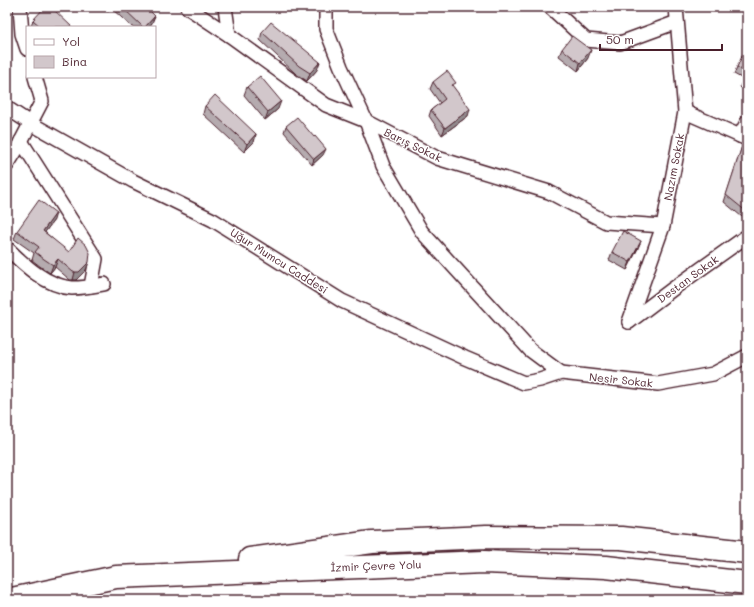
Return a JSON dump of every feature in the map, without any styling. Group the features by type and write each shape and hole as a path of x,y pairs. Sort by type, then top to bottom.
{"highway":[{"path":"116,577 372,542 486,538 621,538 747,552"},
{"name":"İzmir Çevre Yolu","path":"7,600 116,577 484,562 606,567 747,583"}],"street":[{"path":"20,7 22,34 26,46"},
{"name":"Barış Sokak","path":"187,7 229,35 326,105 366,121 437,158 549,192 606,222 663,226"},
{"path":"225,7 229,35"},
{"path":"326,7 326,29 341,68 366,121 383,166 422,232 530,350 561,373"},
{"path":"550,7 586,40 620,43 677,22"},
{"name":"Nazım Sokak","path":"629,322 663,226 685,112 676,7"},
{"path":"7,165 42,101 35,78"},
{"name":"Uğur Mumcu Caddesi","path":"7,108 30,123 133,181 213,220 342,301 465,358 524,383 540,380 561,373"},
{"path":"685,112 744,137 747,122"},
{"path":"7,248 20,261 49,282 72,288 98,285 96,260 21,141"},
{"name":"Destan Sokak","path":"629,322 747,236"},
{"name":"Nesir Sokak","path":"561,373 658,384 713,374 747,356"}],"building":[{"path":"45,7 51,7 71,26 40,26 33,20"},
{"path":"122,7 146,7 155,16 146,26 142,26"},
{"path":"271,22 320,62 310,73 299,66 262,32"},
{"path":"572,36 591,50 580,63 562,49"},
{"path":"745,50 747,51 747,73 737,67"},
{"path":"447,71 456,83 452,85 470,109 445,128 431,110 445,99 433,82"},
{"path":"747,73 747,83 742,80"},
{"path":"260,76 281,101 268,112 247,87"},
{"path":"215,95 256,134 247,144 205,106"},
{"path":"297,117 326,149 314,159 286,126"},
{"path":"747,141 747,212 726,195 743,143 746,144"},
{"path":"39,200 56,213 43,231 69,252 78,238 86,245 90,253 89,262 79,272 73,272 58,259 53,265 35,252 39,247 17,231"},
{"path":"623,231 641,241 630,262 612,252"}]}
